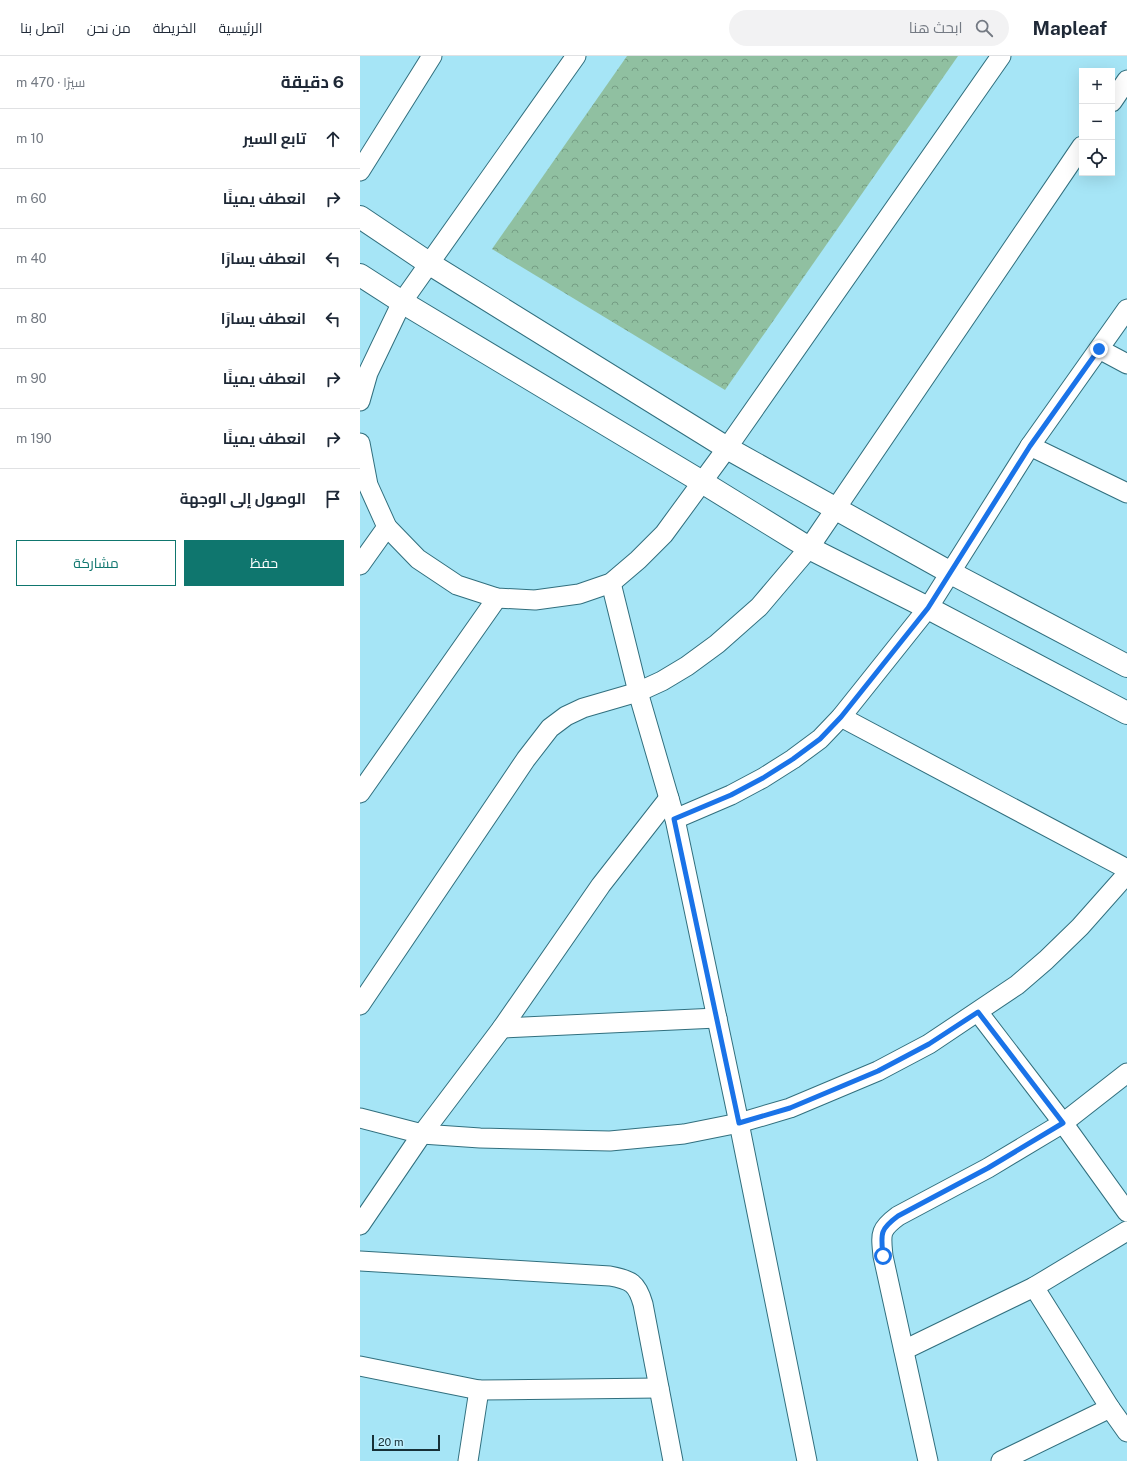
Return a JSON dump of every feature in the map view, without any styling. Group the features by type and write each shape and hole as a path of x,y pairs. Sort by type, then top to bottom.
{"street":[{"path":"360,171 432,56"},
{"path":"360,401 368,373 402,302 576,56"},
{"path":"360,443 368,485 387,527 418,559 457,585 497,598 535,600 579,594 611,583 638,560 664,534 727,448 1001,56"},
{"path":"1115,98 1127,80"},
{"path":"360,1005 526,759 550,728 566,716 583,708 638,692 662,681 687,666 717,644 759,607 785,579 809,548 1079,150"},
{"path":"360,217 430,264 727,448 835,509 1127,666"},
{"path":"360,275 402,302 809,548 928,608 1127,713"},
{"path":"674,819 731,795 763,778 793,759 820,739 841,717 928,608 1030,446 1127,309"},
{"path":"1099,349 1127,364"},
{"path":"1030,446 1127,493"},
{"path":"360,565 387,527"},
{"path":"611,583 638,692 674,819 739,1123 808,1461"},
{"path":"360,793 497,598"},
{"path":"841,717 1127,869"},
{"path":"360,1225 422,1134 502,1028 602,885 668,798"},
{"path":"360,1118 422,1134 480,1138 610,1141 684,1134 739,1123 790,1108 878,1071 929,1044 1017,985 1046,960 1080,927 1127,874"},
{"path":"978,1012 1063,1123 1127,1212"},
{"path":"502,1028 716,1018"},
{"path":"928,1461 883,1256 882,1231 887,1224 898,1216 988,1168 1063,1123 1127,1073"},
{"path":"904,1350 1034,1287 1127,1231"},
{"path":"360,1261 610,1276 628,1280 636,1285 641,1298 673,1461"},
{"path":"1034,1287 1110,1408 1127,1432"},
{"path":"360,1366 479,1390 659,1388"},
{"path":"468,1461 479,1390"},
{"path":"1001,1461 1110,1408"}],"green space":[{"path":"627,56 958,56 725,390 492,249"}],"route":[{"path":"883,1256 882,1231 887,1224 898,1216 988,1168 1063,1123 978,1012 929,1044 878,1071 790,1108 739,1123 674,819 703,808 763,778 793,759 820,739 841,717 928,608 1030,446 1099,349"}]}
